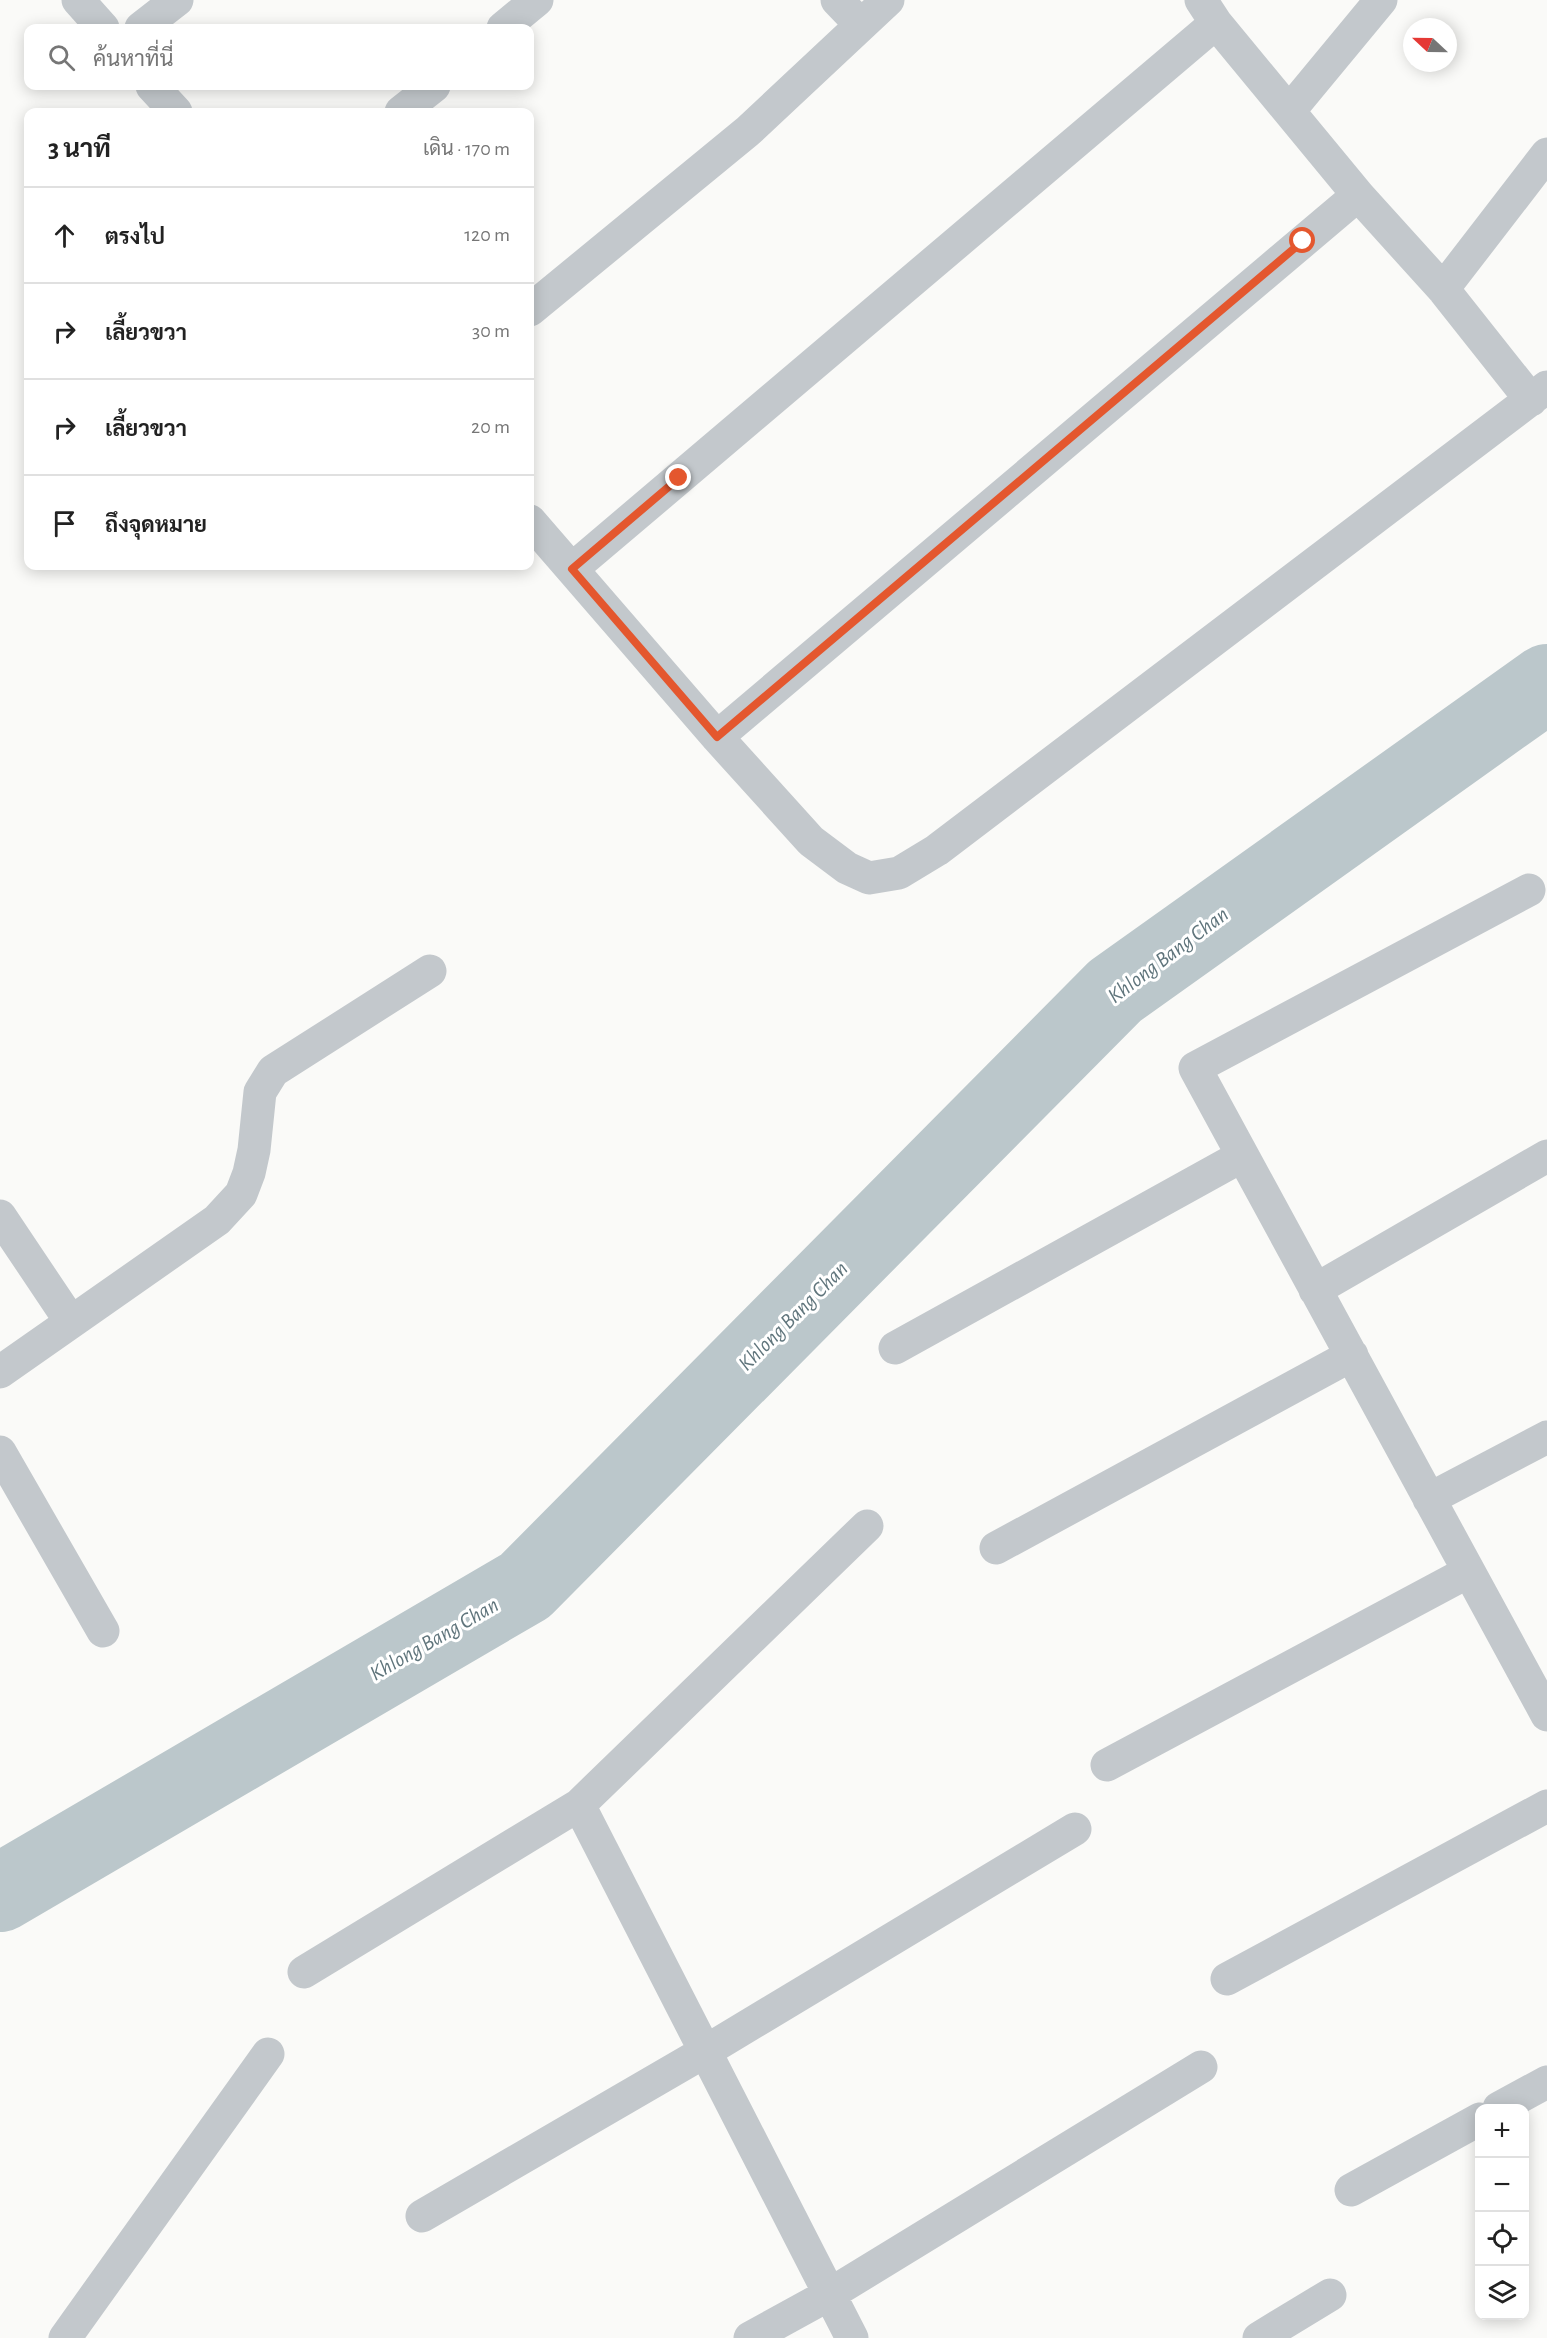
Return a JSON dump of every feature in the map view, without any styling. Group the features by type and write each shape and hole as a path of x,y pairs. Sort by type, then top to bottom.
{"street":[{"path":"78,0 99,24"},
{"path":"146,24 177,0"},
{"path":"508,24 537,0"},
{"path":"837,0 861,26"},
{"path":"534,307 748,131 888,0"},
{"path":"1290,110 1381,0"},
{"path":"534,526 717,737 812,840 847,868 869,878 898,873 937,850 1539,393 1358,195 1208,11 572,569"},
{"path":"156,90 172,108"},
{"path":"406,108 429,90"},
{"path":"1443,289 1547,154"},
{"path":"717,737 1358,195"},
{"path":"1529,890 1195,1068 1547,1715"},
{"path":"0,1372 217,1220 241,1194 249,1173 254,1150 260,1092 273,1071 430,971"},
{"path":"895,1348 1242,1156"},
{"path":"1315,1290 1547,1156"},
{"path":"0,1216 71,1322"},
{"path":"996,1548 1352,1355"},
{"path":"1429,1499 1547,1437"},
{"path":"0,1452 103,1631"},
{"path":"304,1972 579,1805 867,1526"},
{"path":"1107,1765 1468,1572"},
{"path":"579,1805 852,2338"},
{"path":"1227,1979 1547,1806"},
{"path":"422,2216 706,2051 1075,1830"},
{"path":"65,2338 268,2054"},
{"path":"750,2338 830,2294 1201,2067"},
{"path":"1508,2104 1547,2082"},
{"path":"1351,2190 1475,2121"},
{"path":"1259,2338 1330,2295"}],"waterway":[{"name":"Khlong Bang Chan","path":"0,1893 525,1586 1115,991 1547,683"}],"route":[{"path":"679,478 572,569 717,737 1303,241"}]}
